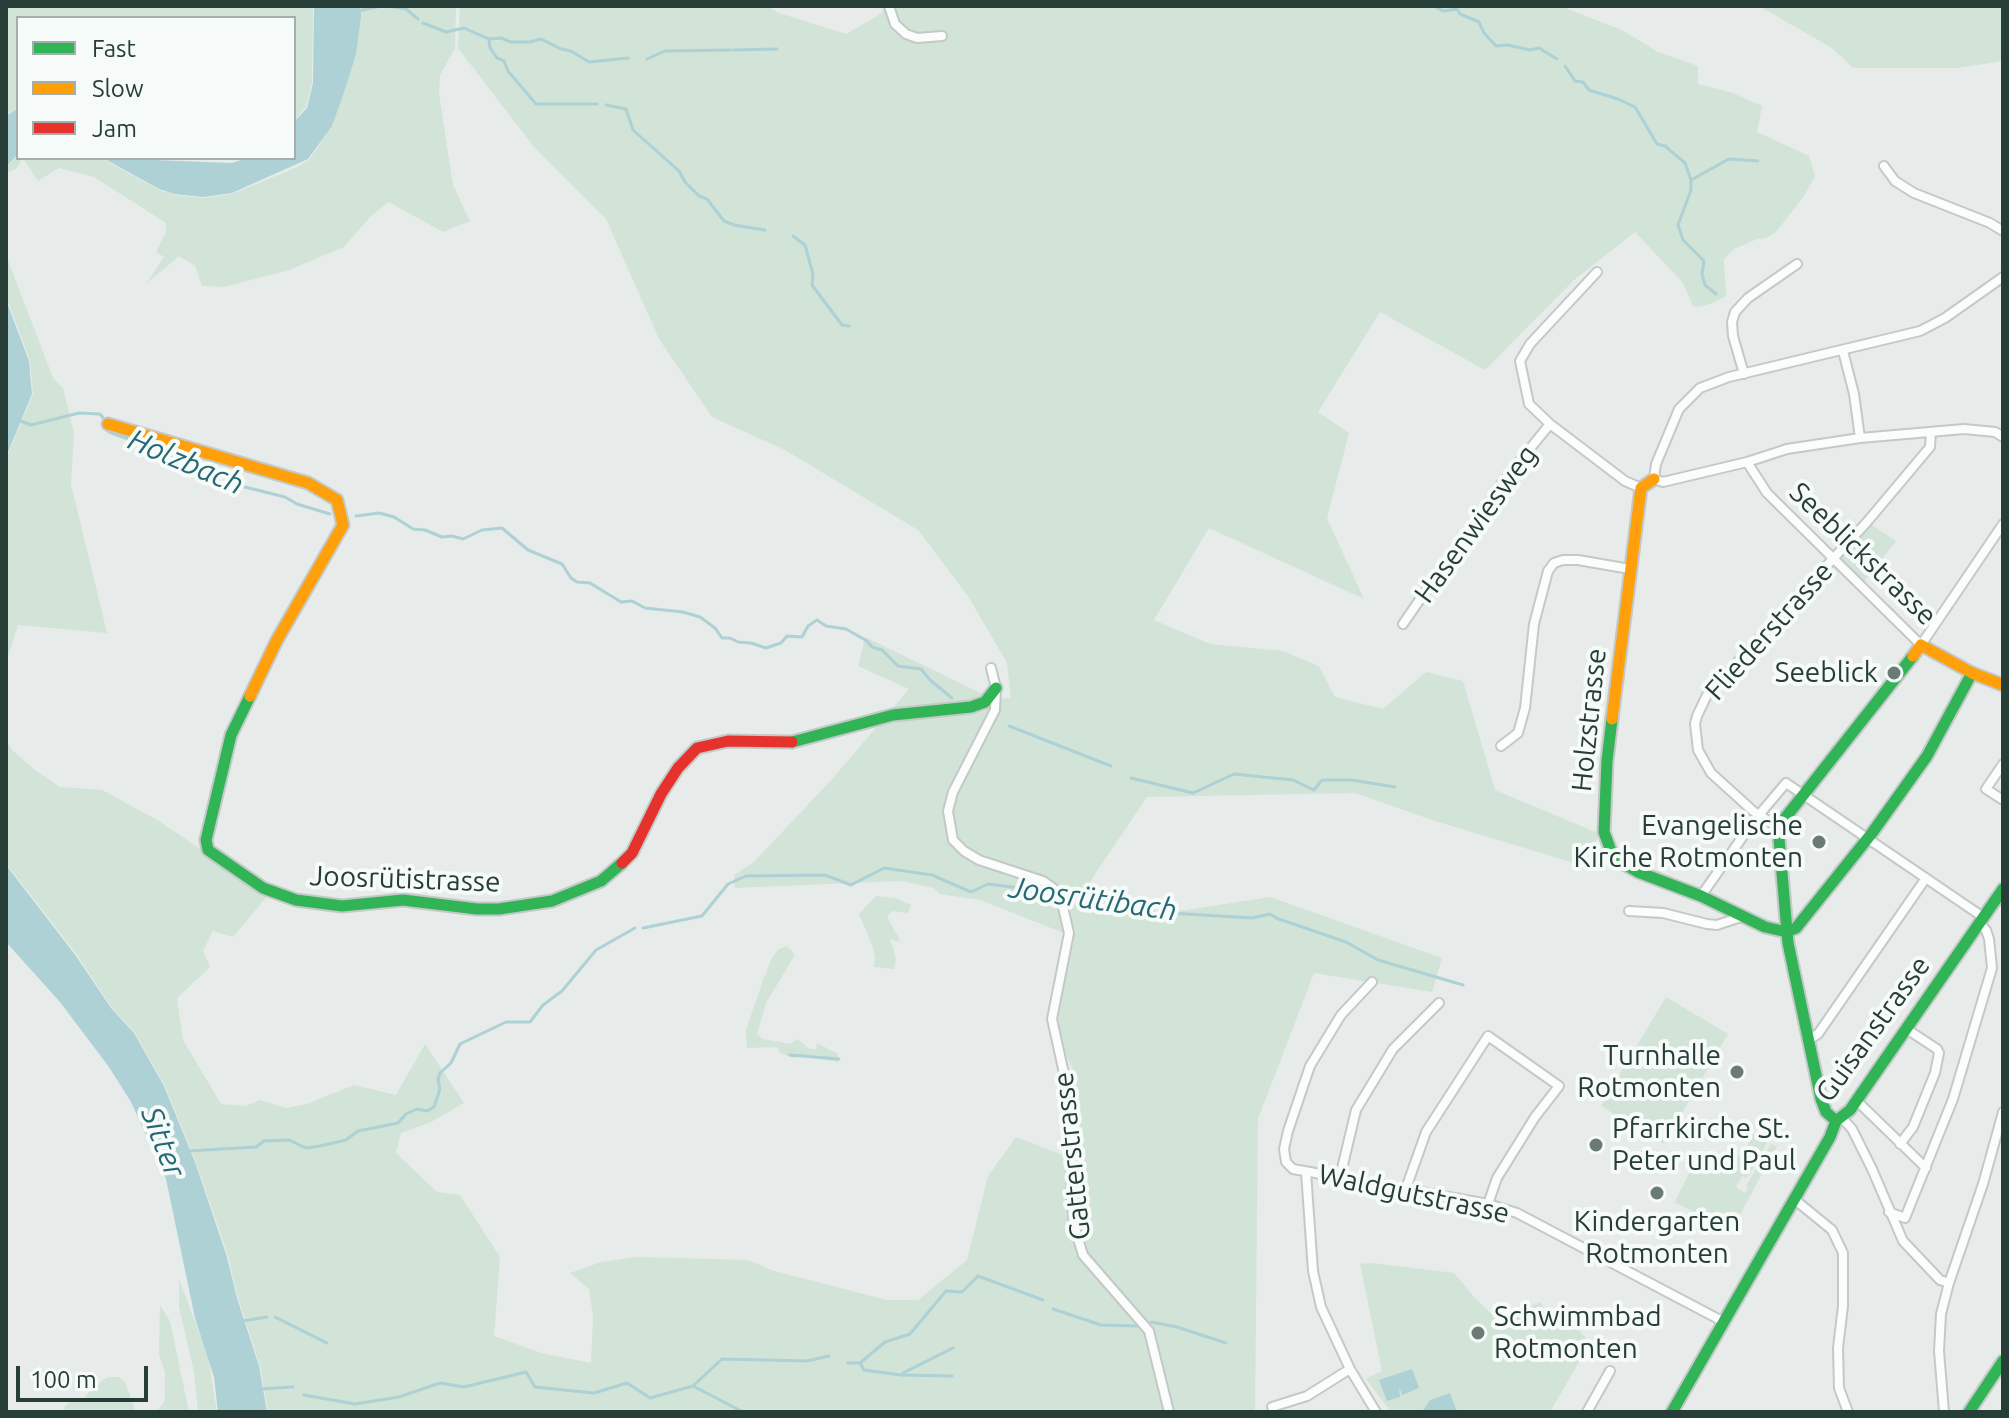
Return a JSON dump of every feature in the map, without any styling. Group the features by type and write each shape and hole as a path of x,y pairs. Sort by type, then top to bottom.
{"street":[{"path":"889,6 895,24 906,34 917,38 942,36"},
{"path":"1884,166 1895,181 1914,193 1977,217 2003,231"},
{"path":"1744,374 1733,336 1735,312 1748,298 1797,264"},
{"path":"1597,272 1530,344 1520,361 1529,404 1550,424 1625,481 1641,488 1654,479 1656,464 1684,403 1708,385 1926,328 2003,277"},
{"path":"1843,351 1854,394 1860,438"},
{"name":"Hasenwiesweg","path":"1403,624 1425,592 1462,550 1498,488 1550,424"},
{"name":"Joosrütistrasse","path":"114,425 308,483 337,500 342,513 343,525 277,640 231,735 206,840 208,850 263,888 277,894 342,906 403,900 499,909 552,901 601,881 617,869 632,853 661,794 678,768 697,748 728,741 796,742 893,715 971,707 985,702 996,688"},
{"path":"1654,479 1663,482 1787,449 1860,438 1980,429 2003,437"},
{"name":"Fliederstrasse","path":"1778,827 1720,783 1704,762 1696,737 1697,716 1707,695 1930,447 1931,432"},
{"name":"Seeblickstrasse","path":"1747,462 1767,493 1921,645 1972,673 2003,685"},
{"name":"Holzstrasse","path":"1641,488 1607,761 1604,832 1611,851 1622,863 1774,931 1787,932"},
{"path":"1949,1283 1940,1280 1903,1241 1852,1129 1826,1112 1821,1099 1787,932 1778,827 1897,680 2003,524"},
{"path":"1501,746 1518,733 1522,720 1534,624 1548,571 1554,563 1563,560 1630,569"},
{"name":"Gatterstrasse","path":"991,668 996,688 995,710 953,792 948,811 953,840 979,860 1043,881 1056,893 1069,933 1052,1019 1067,1087 1074,1225 1083,1255 1149,1331 1169,1412"},
{"path":"1787,932 1796,928 1869,838 1927,756 1972,673"},
{"path":"2003,764 1986,789 2003,800"},
{"path":"1701,896 1786,783 1926,878 1981,920 1992,949 1990,978 1953,1099 1905,1218 1889,1212"},
{"path":"1810,1039 1818,1034 1926,878"},
{"name":"Guisanstrasse","path":"1672,1412 1839,1119 1856,1100 2003,889"},
{"path":"1629,911 1663,913 1717,925 1741,917"},
{"name":"Waldgutstrasse","path":"1372,982 1341,1015 1310,1066 1284,1149 1286,1162 1293,1169 1488,1204 1517,1213 1724,1322"},
{"path":"1340,1177 1356,1110 1393,1049 1439,1003"},
{"path":"1900,1144 1913,1127 1935,1073 1939,1053 1905,1028"},
{"path":"1405,1191 1426,1132 1488,1036 1559,1086 1535,1117 1497,1178 1488,1204"},
{"path":"1856,1100 1926,1168"},
{"path":"1944,1412 1939,1351 1941,1314 2003,1112"},
{"path":"1306,1172 1313,1271 1321,1307 1350,1369 1376,1412"},
{"path":"1794,1199 1832,1230 1843,1253 1843,1306 1838,1348 1839,1388 1844,1410"},
{"path":"1969,1412 2003,1361"},
{"path":"1272,1407 1307,1396 1350,1369"},
{"path":"1587,1412 1610,1371"}],"green space":[{"path":"6,6 313,6 312,83 306,107 296,119 296,16 16,16 16,108 6,115"},
{"path":"361,6 456,6 455,48 440,75 439,94 453,185 470,221 443,232 389,202 371,216 344,247 289,270 224,287 202,286 195,266 179,256 146,284 164,257 156,252 166,232 166,223 94,177 59,168 38,181 24,160 105,160 159,190 203,198 232,194 295,168 309,160 332,126 356,55"},
{"path":"460,6 766,6 846,34 882,13 883,6 1560,6 1622,30 1658,52 1698,66 1698,84 1733,93 1762,106 1757,132 1809,156 1815,176 1804,196 1776,232 1734,249 1724,259 1726,296 1710,304 1693,306 1683,283 1635,232 1574,280 1485,370 1380,312 1318,412 1349,433 1327,518 1364,599 1209,528 1154,620 1210,644 1283,651 1319,666 1335,697 1383,709 1426,672 1463,681 1495,790 1600,834 1581,865 1355,793 1147,797 1095,874 1090,883 1093,889 1148,913 1270,897 1442,958 1432,992 1314,973 1258,1119 1255,1412 1174,1412 1151,1330 1114,1283 1084,1253 1076,1223 1074,1155 1078,1130 1072,1067 1058,1026 1059,997 1075,929 1064,933 980,900 939,894 934,888 901,881 735,888 734,875 754,862 833,778 909,689 858,666 865,637 993,699 1011,698 1007,663 968,596 918,530 785,450 712,417 659,339 606,219 534,147 458,48"},
{"path":"1759,6 2003,6 2003,61 1957,68 1853,68 1832,48"},
{"path":"16,157 16,160 22,160 16,169 6,173 6,168"},
{"path":"6,255 53,378 63,388 74,433 71,484 107,633 18,625 6,662 6,459 33,394 30,361 6,296"},
{"path":"1867,522 1896,541 1861,585 1833,558"},
{"path":"6,739 12,750 60,787 102,790 159,821 268,895 233,937 213,931 203,951 210,967 177,998 183,1040 221,1104 246,1106 260,1100 287,1108 307,1104 354,1085 396,1095 425,1044 464,1103 431,1122 401,1133 396,1153 437,1192 460,1195 500,1257 494,1336 541,1353 591,1363 593,1317 589,1289 570,1273 601,1262 638,1257 748,1260 774,1271 887,1300 918,1300 967,1260 988,1176 1016,1137 1063,1155 1071,1155 1068,1196 1079,1257 1147,1333 1166,1412 268,1412 260,1366 227,1253 196,1162 165,1086 135,1033 112,1008 77,955 6,863"},
{"path":"876,896 895,898 911,905 908,913 892,911 887,917 901,942 890,939 896,958 894,969 874,967 872,945 859,914"},
{"path":"787,946 795,955 766,1003 757,1034 763,1039 790,1044 798,1039 809,1049 816,1049 817,1043 838,1054 838,1062 801,1055 793,1058 780,1053 777,1047 747,1048 746,1030 765,975 772,958 779,949"},
{"path":"1666,997 1728,1034 1664,1144 1601,1106"},
{"path":"1747,1131 1767,1143 1747,1178 1742,1176 1736,1187 1745,1193 1771,1144 1777,1146 1731,1231 1675,1202 1694,1163 1699,1165 1712,1152 1722,1158 1728,1149 1741,1158 1752,1137 1745,1133"},
{"name":"Schwimmbad Rotmonten","path":"1360,1264 1454,1273 1500,1322 1540,1302 1555,1323 1565,1314 1590,1343 1550,1412 1391,1412 1366,1379 1382,1371"},
{"path":"179,1279 208,1356 217,1412 198,1412 194,1372 179,1307"},
{"path":"160,1305 170,1321 189,1412 157,1412 164,1402 165,1393 165,1372 159,1355"},
{"path":"108,1377 119,1377 125,1382 136,1412 63,1412 73,1399 84,1399"}],"water":[{"path":"314,6 360,6 356,55 332,126 308,159 232,193 203,197 159,189 107,160 232,163 241,160 296,160 296,120 307,108 313,83"},
{"path":"16,109 16,156 6,167 6,116"},
{"path":"6,300 29,361 32,394 6,457"},
{"name":"Sitter","path":"6,865 76,956 111,1008 134,1033 164,1086 195,1162 226,1254 259,1366 267,1412 218,1412 214,1377 195,1318 166,1179 131,1102 109,1067 60,1002 6,942"},
{"path":"1412,1369 1419,1388 1402,1395 1399,1386 1400,1397 1387,1401 1379,1380"},
{"path":"1450,1393 1457,1412 1422,1412 1430,1400"}],"waterway":[{"path":"358,11 381,6"},
{"path":"389,6 406,9 418,19"},
{"path":"1434,6 1443,11 1457,9 1460,14 1479,22 1496,46 1530,50 1539,48 1557,59"},
{"path":"423,23 446,32 464,28 489,39 501,38 511,42 541,39 589,62 628,58"},
{"path":"489,40 497,58 504,61 508,71 536,104 597,104"},
{"path":"733,50 777,49"},
{"path":"647,59 665,51 730,50"},
{"path":"1565,66 1575,81 1583,82 1589,90 1635,107 1657,144 1665,146 1685,163 1691,190 1678,225 1683,240 1704,261 1702,274 1705,285 1716,294"},
{"path":"606,105 626,109 633,130 679,171 685,182 699,196 707,199 724,221 765,230"},
{"path":"1691,180 1729,159 1758,161"},
{"path":"793,236 805,245 813,274 812,285 842,325 849,326"},
{"name":"Holzbach","path":"18,420 31,425 79,413 100,414 109,432 128,439 138,438"},
{"name":"Holzbach","path":"157,444 176,461 192,469 202,467 209,475 223,473 233,484 285,497 330,514"},
{"name":"Holzbach","path":"356,516 379,513 394,517 413,529 463,539 482,530 502,528 528,550 562,564 577,582 590,583 621,602 632,601 645,608 700,617 715,628 722,638 738,642 766,648 781,643 787,636 802,637 808,626 817,620 826,626 846,629 872,647 882,650 898,666 921,669 952,698"},
{"name":"Holzbach","path":"1009,726 1111,766"},
{"name":"Holzbach","path":"1131,778 1193,793 1234,774 1293,780 1314,790 1322,780 1352,780 1395,787"},
{"name":"Joosrütibach","path":"643,928 702,916 728,884 746,876 825,875 851,885 884,868 932,875 971,892 988,884 1052,892"},
{"name":"Joosrütibach","path":"1060,893 1102,897 1136,911 1252,918 1270,914 1346,942 1378,960 1463,985"},
{"name":"Joosrütibach","path":"188,1151 256,1147 264,1141 289,1140 306,1148 320,1146 346,1140 358,1131 398,1123 406,1114 417,1109 427,1111 434,1107 440,1089 440,1073 451,1063 460,1044 506,1022 530,1022 543,1005 562,991 596,950 635,928"},
{"path":"790,1055 839,1059"},
{"path":"848,1363 860,1363 885,1342 910,1334 946,1291 962,1292 978,1276 1043,1300"},
{"path":"1053,1309 1101,1325 1137,1326"},
{"path":"243,1321 267,1317"},
{"path":"275,1317 327,1343"},
{"path":"1151,1322 1226,1343"},
{"path":"903,1373 953,1348"},
{"path":"304,1395 355,1404 399,1397 440,1383 464,1387 526,1372 535,1387 594,1393 627,1383 650,1398 693,1386 722,1359 807,1361 829,1356"},
{"path":"860,1363 864,1370 901,1375 952,1376"},
{"path":"693,1386 743,1412"},
{"path":"261,1389 293,1387"}],"traffic: fast":[{"path":"1836,1121 1826,1112 1821,1099 1788,943 1778,827 1913,656"},
{"path":"1787,932 1796,928 1872,833 1927,756 1972,673"},
{"path":"792,742 893,715 971,707 985,702 996,688"},
{"path":"250,696 231,735 206,840 208,850 263,888 296,900 342,906 403,900 499,909 552,901 601,881 622,863"},
{"path":"1612,719 1604,832 1611,851 1622,863 1638,872 1701,896 1765,927 1787,932"},
{"path":"1672,1412 1830,1137 1836,1121 1850,1110 2003,889"},
{"path":"1969,1412 2003,1361"}],"traffic: slow":[{"path":"108,424 308,483 337,500 343,525 277,640 250,696"},
{"path":"1612,719 1641,488 1654,479"},
{"path":"1913,656 1921,645 1972,673 2003,685"}],"traffic: jam":[{"path":"622,863 632,853 661,794 678,768 697,748 728,741 792,742"}],"place":[{"name":"Seeblick","path":"1894,673"},
{"name":"Evangelische Kirche Rotmonten","path":"1819,842"},
{"name":"Turnhalle Rotmonten","path":"1737,1072"},
{"name":"Pfarrkirche St. Peter und Paul","path":"1596,1145"},
{"name":"Kindergarten Rotmonten","path":"1657,1193"},
{"name":"Schwimmbad Rotmonten","path":"1478,1333"}]}
